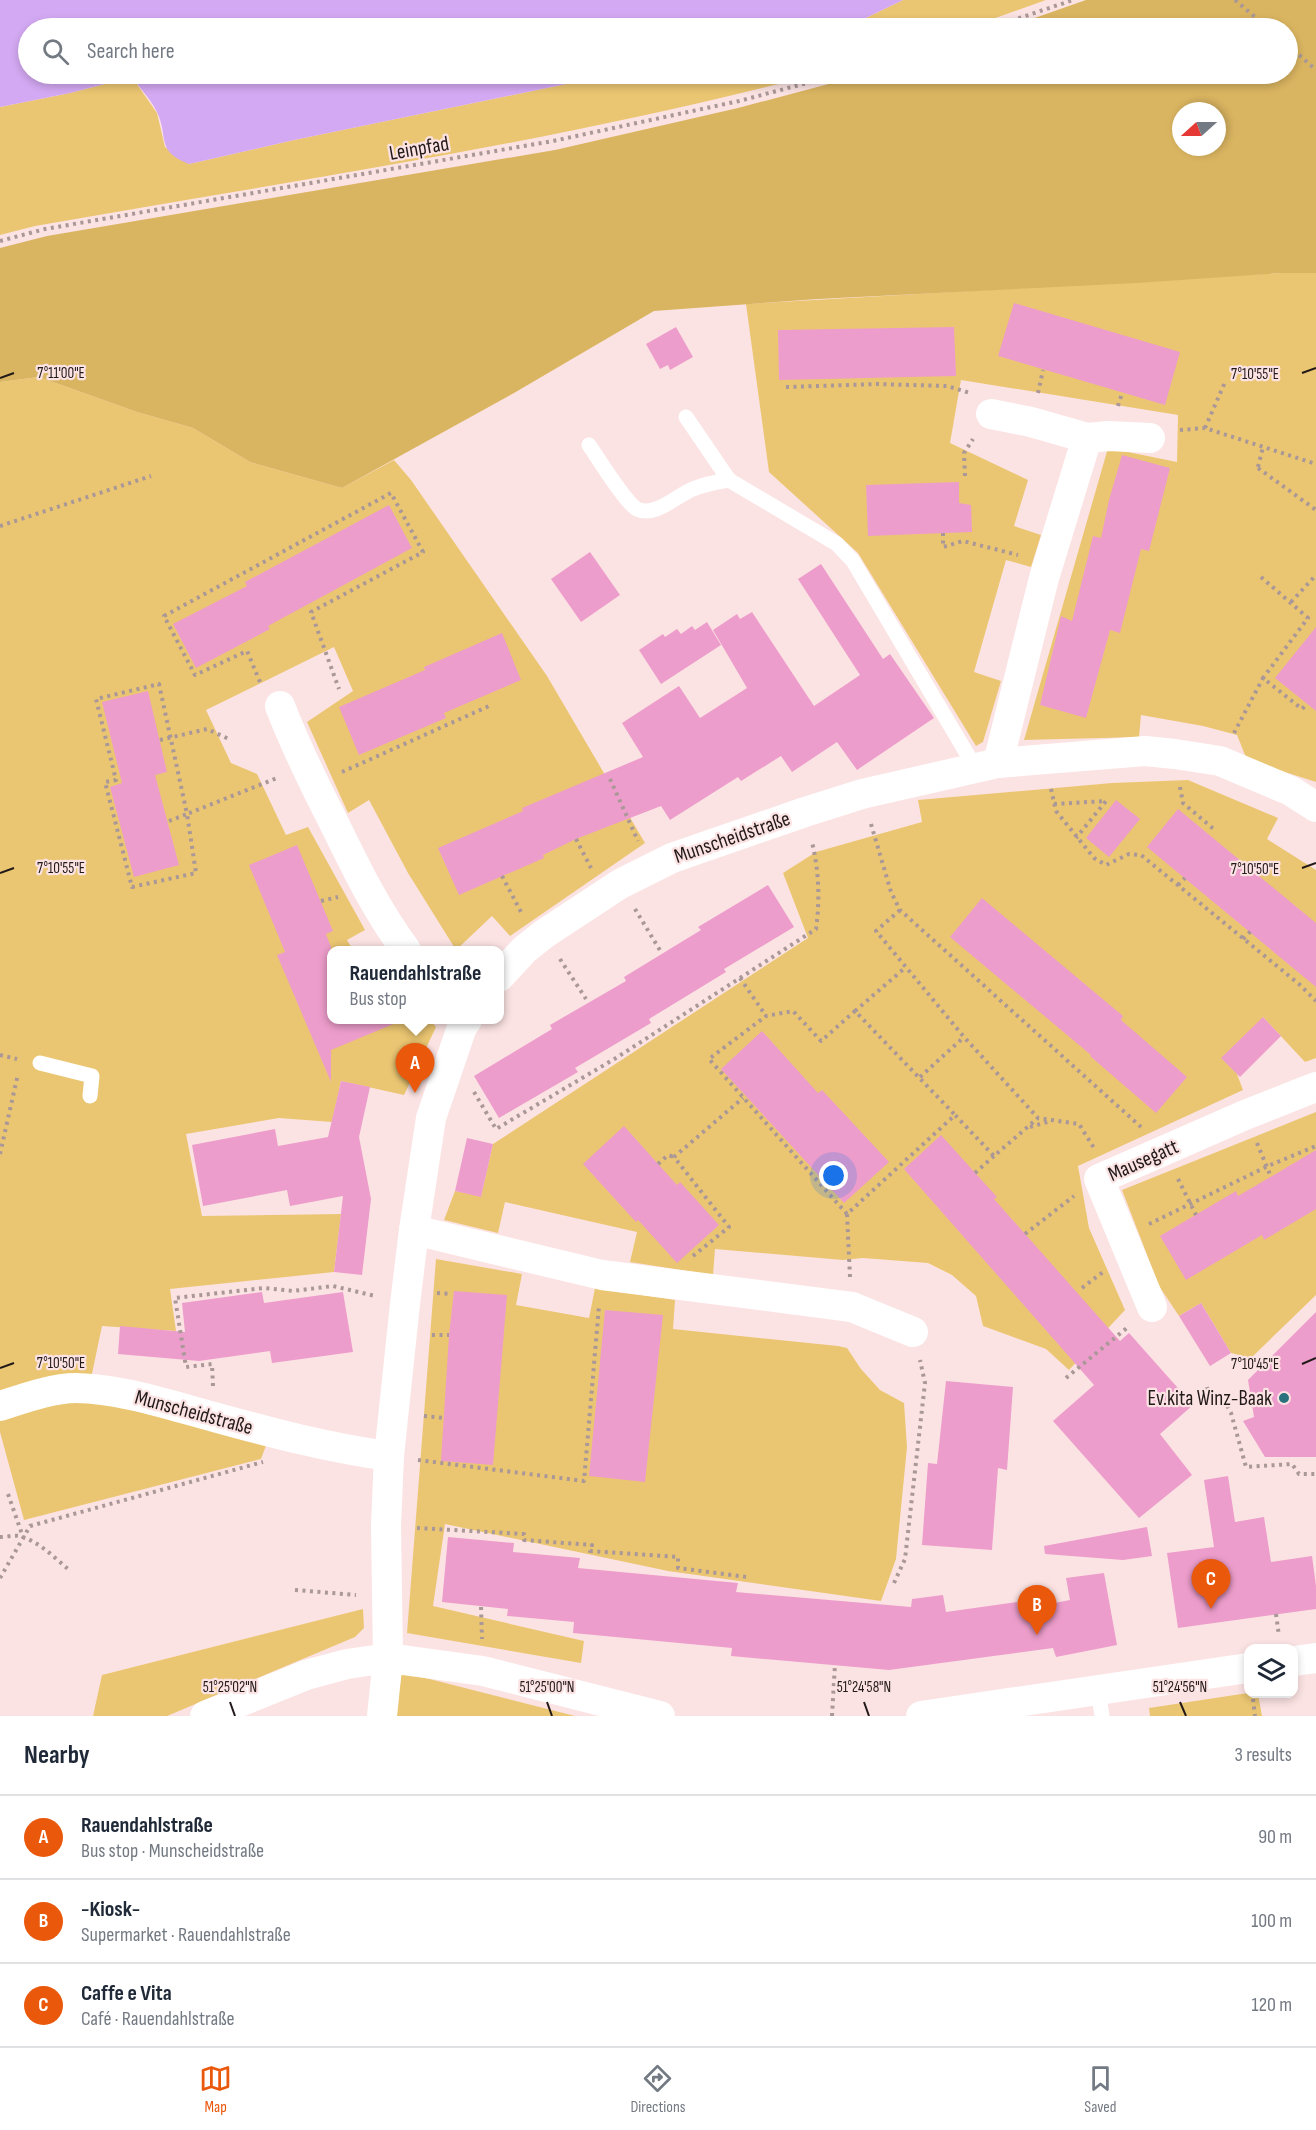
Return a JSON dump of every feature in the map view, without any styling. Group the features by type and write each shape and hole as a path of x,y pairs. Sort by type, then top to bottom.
{"street":[{"path":"991,414 1031,422 1087,438 1109,436 1150,438"},
{"path":"987,766 1087,438"},
{"path":"280,706 310,775 354,863 402,946"},
{"name":"Munscheidstraße","path":"504,972 540,937 620,884 672,858 862,794 987,766 1145,752 1175,754 1220,761 1291,791 1316,807"},
{"path":"382,1716 388,1658 386,1526 388,1456 405,1304 431,1118 461,1024"},
{"name":"Mausegatt","path":"1152,1307 1099,1179 1316,1087"},
{"path":"414,1230 602,1275 852,1307 913,1332"},
{"name":"Munscheidstraße","path":"0,1406 32,1396 74,1388 135,1395 280,1434 347,1450 388,1456"},
{"path":"206,1716 306,1675 347,1664 388,1658 483,1671 660,1716"},
{"path":"1298,1660 1316,1658"},
{"path":"921,1716 1100,1703 1244,1669"}],"lane":[{"path":"686,417 729,480 837,544 853,561 987,766"},
{"path":"589,445 634,506 642,510 653,511 690,490 712,482 729,480"},
{"path":"40,1064 92,1076 90,1096"}],"path":[{"path":"1020,18 1073,0"},
{"path":"1234,0 1256,18"},
{"path":"1298,54 1316,70"},
{"name":"Leinpfad","path":"0,241 68,225 553,141 739,101 803,84"},
{"path":"914,385 915,378"},
{"path":"829,379 829,386"},
{"path":"1205,428 1226,380"},
{"path":"786,387 947,386 981,397 991,414 964,453 965,476"},
{"path":"1150,438 1178,430 1205,428 1316,464"},
{"path":"1263,447 1258,468 1316,510"},
{"path":"0,526 151,476"},
{"path":"280,706 264,690 247,651 195,675 164,616 391,493 423,552 311,612 339,689"},
{"path":"943,533 943,547 963,541 1049,563"},
{"path":"1291,603 1316,575"},
{"path":"1237,728 1263,678 1308,618 1261,578"},
{"path":"1263,678 1302,709 1307,704"},
{"path":"159,684 187,814 196,873 132,887 105,782 116,780 96,699 159,684"},
{"path":"169,821 310,775 489,706"},
{"path":"160,740 207,729 231,740"},
{"path":"1175,754 1183,804 1216,831"},
{"path":"1044,760 1056,811 1076,838 1095,858 1106,865 1129,854 1141,855 1315,999"},
{"path":"610,779 651,868"},
{"path":"862,794 891,892 900,910 1151,1136 1164,1151"},
{"path":"1054,804 1106,801 1076,838"},
{"path":"452,1055 496,1129 616,1058 816,929 819,908 818,865 805,812"},
{"path":"502,876 540,937 586,999"},
{"path":"1178,885 1185,878"},
{"path":"620,884 661,952"},
{"path":"900,910 876,931 964,1037 1038,1118 1079,1124 1094,1146 1099,1179 1025,1234"},
{"path":"1243,939 1251,931"},
{"path":"852,1307 847,1214 709,1059 766,1016 794,1011 821,1041 906,967"},
{"path":"740,978 766,1016"},
{"path":"855,1011 994,1156"},
{"path":"920,1077 964,1037"},
{"path":"0,1055 21,1060"},
{"path":"0,1154 19,1070"},
{"path":"674,1157 743,1098"},
{"path":"847,1214 956,1115"},
{"path":"975,1173 1038,1118"},
{"path":"1029,1127 1053,1120"},
{"path":"1122,1238 1268,1166 1316,1146"},
{"path":"658,1164 668,1155 674,1157 729,1227 659,1282"},
{"path":"1268,1166 1272,1177"},
{"path":"1190,1203 1196,1215"},
{"path":"388,1456 584,1481 602,1275"},
{"path":"214,1417 212,1364 186,1367 176,1298 264,1288 293,1291 333,1286 405,1304"},
{"path":"1066,1378 1152,1307"},
{"path":"894,1583 905,1559 926,1383 913,1332"},
{"path":"1207,1387 1212,1403 1223,1398 1231,1413 1246,1467 1292,1464 1299,1474 1316,1474"},
{"path":"0,1578 30,1526 261,1464 278,1445 280,1434"},
{"path":"8,1494 23,1537"},
{"path":"386,1526 524,1534 524,1540 592,1545 590,1551 678,1557 678,1568 747,1577"},
{"path":"0,1537 17,1535 23,1537 44,1549 68,1569"},
{"path":"295,1590 387,1598"},
{"path":"1276,1614 1279,1632"},
{"path":"832,1716 835,1664"},
{"path":"1253,1698 1255,1716"}],"shaded area":[{"path":"0,0 903,0 866,18 18,18 18,84 105,84 0,107"},
{"path":"903,0 1046,0 995,18 866,18"},
{"path":"1086,0 1316,0 1316,273 1281,273 1137,283 818,299 654,311 514,393 342,488 250,462 193,428 137,412 39,377 0,382 0,248 47,236 555,150 738,108 828,84 1298,84 1298,18 1035,18"},
{"path":"105,84 137,84 157,113 165,147 189,164 566,84 777,84 525,140 35,226 0,235 0,107"},
{"path":"137,84 566,84 189,164 171,154 167,148 157,112"},
{"path":"1282,273 1316,273 1316,782 1247,760 1237,735 1203,726 1141,715 1139,737 1024,740 1108,448 1177,462 1178,415 961,380 950,443 1028,480 1014,526 1041,535 1031,567 1006,560 974,672 1001,681 983,742 976,746 858,553 769,472 746,304"},
{"path":"39,377 137,412 193,428 250,462 342,488 394,460 411,480 547,676 645,843 510,936 492,916 460,946 454,946 408,873 369,800 348,813 307,722 353,691 334,647 206,710 231,763 257,774 286,835 308,827 365,930 347,940 351,946 327,946 327,1024 433,1024 436,1027 404,1095 341,1081 332,1122 279,1118 186,1134 202,1216 341,1214 334,1272 170,1289 176,1331 102,1326 89,1388 0,1404 0,382"},
{"path":"1188,780 1278,818 1267,839 1316,870 1316,1058 1305,1062 1263,1017 1237,1074 1243,1090 1078,1166 1089,1228 1125,1310 1069,1370 1046,1349 983,1326 976,1296 952,1275 928,1263 863,1258 843,1260 715,1249 713,1275 630,1262 637,1232 505,1202 498,1233 444,1220 455,1191 481,1196 493,1144 808,938 783,873 816,852 922,822 918,800 1112,783"},
{"path":"1316,1112 1316,1295 1251,1358 1231,1353 1201,1303 1179,1316 1159,1286 1122,1190"},
{"path":"436,1259 522,1274 516,1305 589,1318 595,1288 675,1300 673,1329 847,1348 861,1369 880,1390 904,1403 907,1447 896,1559 881,1601 668,1571 445,1524 433,1606 584,1641 581,1663 407,1633"},
{"path":"90,1401 133,1404 268,1440 261,1459 24,1520 0,1432 0,1412 32,1405"},
{"path":"363,1609 364,1628 355,1637 167,1716 93,1716 102,1675"},
{"path":"402,1672 575,1716 394,1716"},
{"path":"1244,1694 1244,1698 1259,1698 1262,1716 1150,1716 1149,1708"}],"building":[{"path":"1014,303 1180,352 1165,405 998,356"},
{"path":"676,327 693,357 670,370 668,365 660,369 646,344"},
{"path":"954,327 956,376 779,380 778,330"},
{"path":"1122,455 1170,468 1149,551 1141,549 1120,633 1110,630 1086,718 1040,705 1061,616 1072,621 1093,536 1101,538"},
{"path":"959,482 959,503 971,505 972,532 868,536 866,485"},
{"path":"389,505 412,548 268,626 270,629 196,668 173,624 247,586 245,582"},
{"path":"590,552 620,595 581,622 551,579"},
{"path":"821,564 883,659 890,654 934,718 857,770 837,742 792,772 781,756 741,781 738,777 670,820 661,806 576,839 543,855 544,858 459,895 438,848 523,811 522,808 643,757 622,723 679,686 700,718 747,688 713,630 737,614 740,619 752,612 814,706 860,675 798,579"},
{"path":"707,622 721,645 661,684 639,650 663,634 665,637 677,629 681,634 692,626 695,630"},
{"path":"1316,627 1316,711 1275,678"},
{"path":"502,633 521,680 444,713 446,718 359,755 339,707 425,670 424,667"},
{"path":"148,691 167,772 155,775 179,865 134,877 110,787 122,783 102,702"},
{"path":"1116,800 1140,819 1109,857 1086,838"},
{"path":"1178,809 1316,923 1316,987 1147,847"},
{"path":"297,845 333,931 326,934 331,946 327,946 327,1024 393,1024 331,1050 331,1082 277,955 285,952 249,865"},
{"path":"768,885 794,927 724,969 726,972 649,1019 651,1023 575,1068 578,1072 499,1118 474,1076 552,1029 550,1025 626,981 624,977 701,930 698,927"},
{"path":"982,898 1123,1016 1121,1020 1187,1077 1156,1113 1091,1055 950,937"},
{"path":"1263,1017 1281,1036 1240,1077 1221,1058"},
{"path":"762,1031 818,1093 822,1090 889,1162 844,1203 721,1069"},
{"path":"341,1081 370,1087 359,1137 371,1199 362,1275 334,1272 343,1196 290,1206 287,1190 203,1206 192,1145 275,1129 278,1146 328,1137"},
{"path":"624,1126 677,1185 680,1182 719,1225 677,1263 583,1164"},
{"path":"941,1135 997,1197 994,1199 1120,1341 1129,1333 1193,1405 1160,1434 1192,1475 1139,1518 1053,1421 1094,1385 904,1169"},
{"path":"467,1138 493,1144 481,1197 455,1191"},
{"path":"1316,1150 1316,1209 1264,1240 1262,1235 1186,1280 1160,1236 1236,1191 1238,1196"},
{"path":"454,1291 507,1295 493,1465 441,1461"},
{"path":"262,1292 264,1303 343,1292 353,1352 272,1363 270,1351 199,1361 118,1354 120,1326 185,1332 182,1303"},
{"path":"1201,1303 1231,1353 1210,1366 1179,1316"},
{"path":"605,1310 663,1315 645,1482 589,1476"},
{"name":"Ev.kita Winz-Baak","path":"1316,1312 1316,1457 1265,1457 1243,1421 1254,1417 1248,1380"},
{"path":"946,1381 1013,1387 1007,1470 998,1468 992,1550 922,1545 928,1463 937,1464"},
{"path":"1228,1476 1235,1522 1264,1517 1271,1562 1312,1556 1316,1609 1178,1628 1167,1553 1214,1547 1204,1480"},
{"path":"1147,1527 1152,1556 1123,1560 1045,1554 1044,1546"},
{"path":"448,1537 514,1543 513,1552 580,1558 578,1568 738,1583 736,1592 911,1607 912,1599 943,1595 946,1612 1017,1602 1018,1610 1070,1600 1066,1578 1104,1573 1117,1645 1056,1657 1053,1648 889,1670 731,1656 732,1648 573,1633 574,1622 507,1616 508,1609 442,1602"}],"place":[{"name":"Rauendahlstraße","path":"415,1093"},
{"name":"Ev.kita Winz-Baak","path":"1284,1398"},
{"name":"Caffe e Vita","path":"1211,1609"},
{"name":"-Kiosk-","path":"1037,1635"}]}
